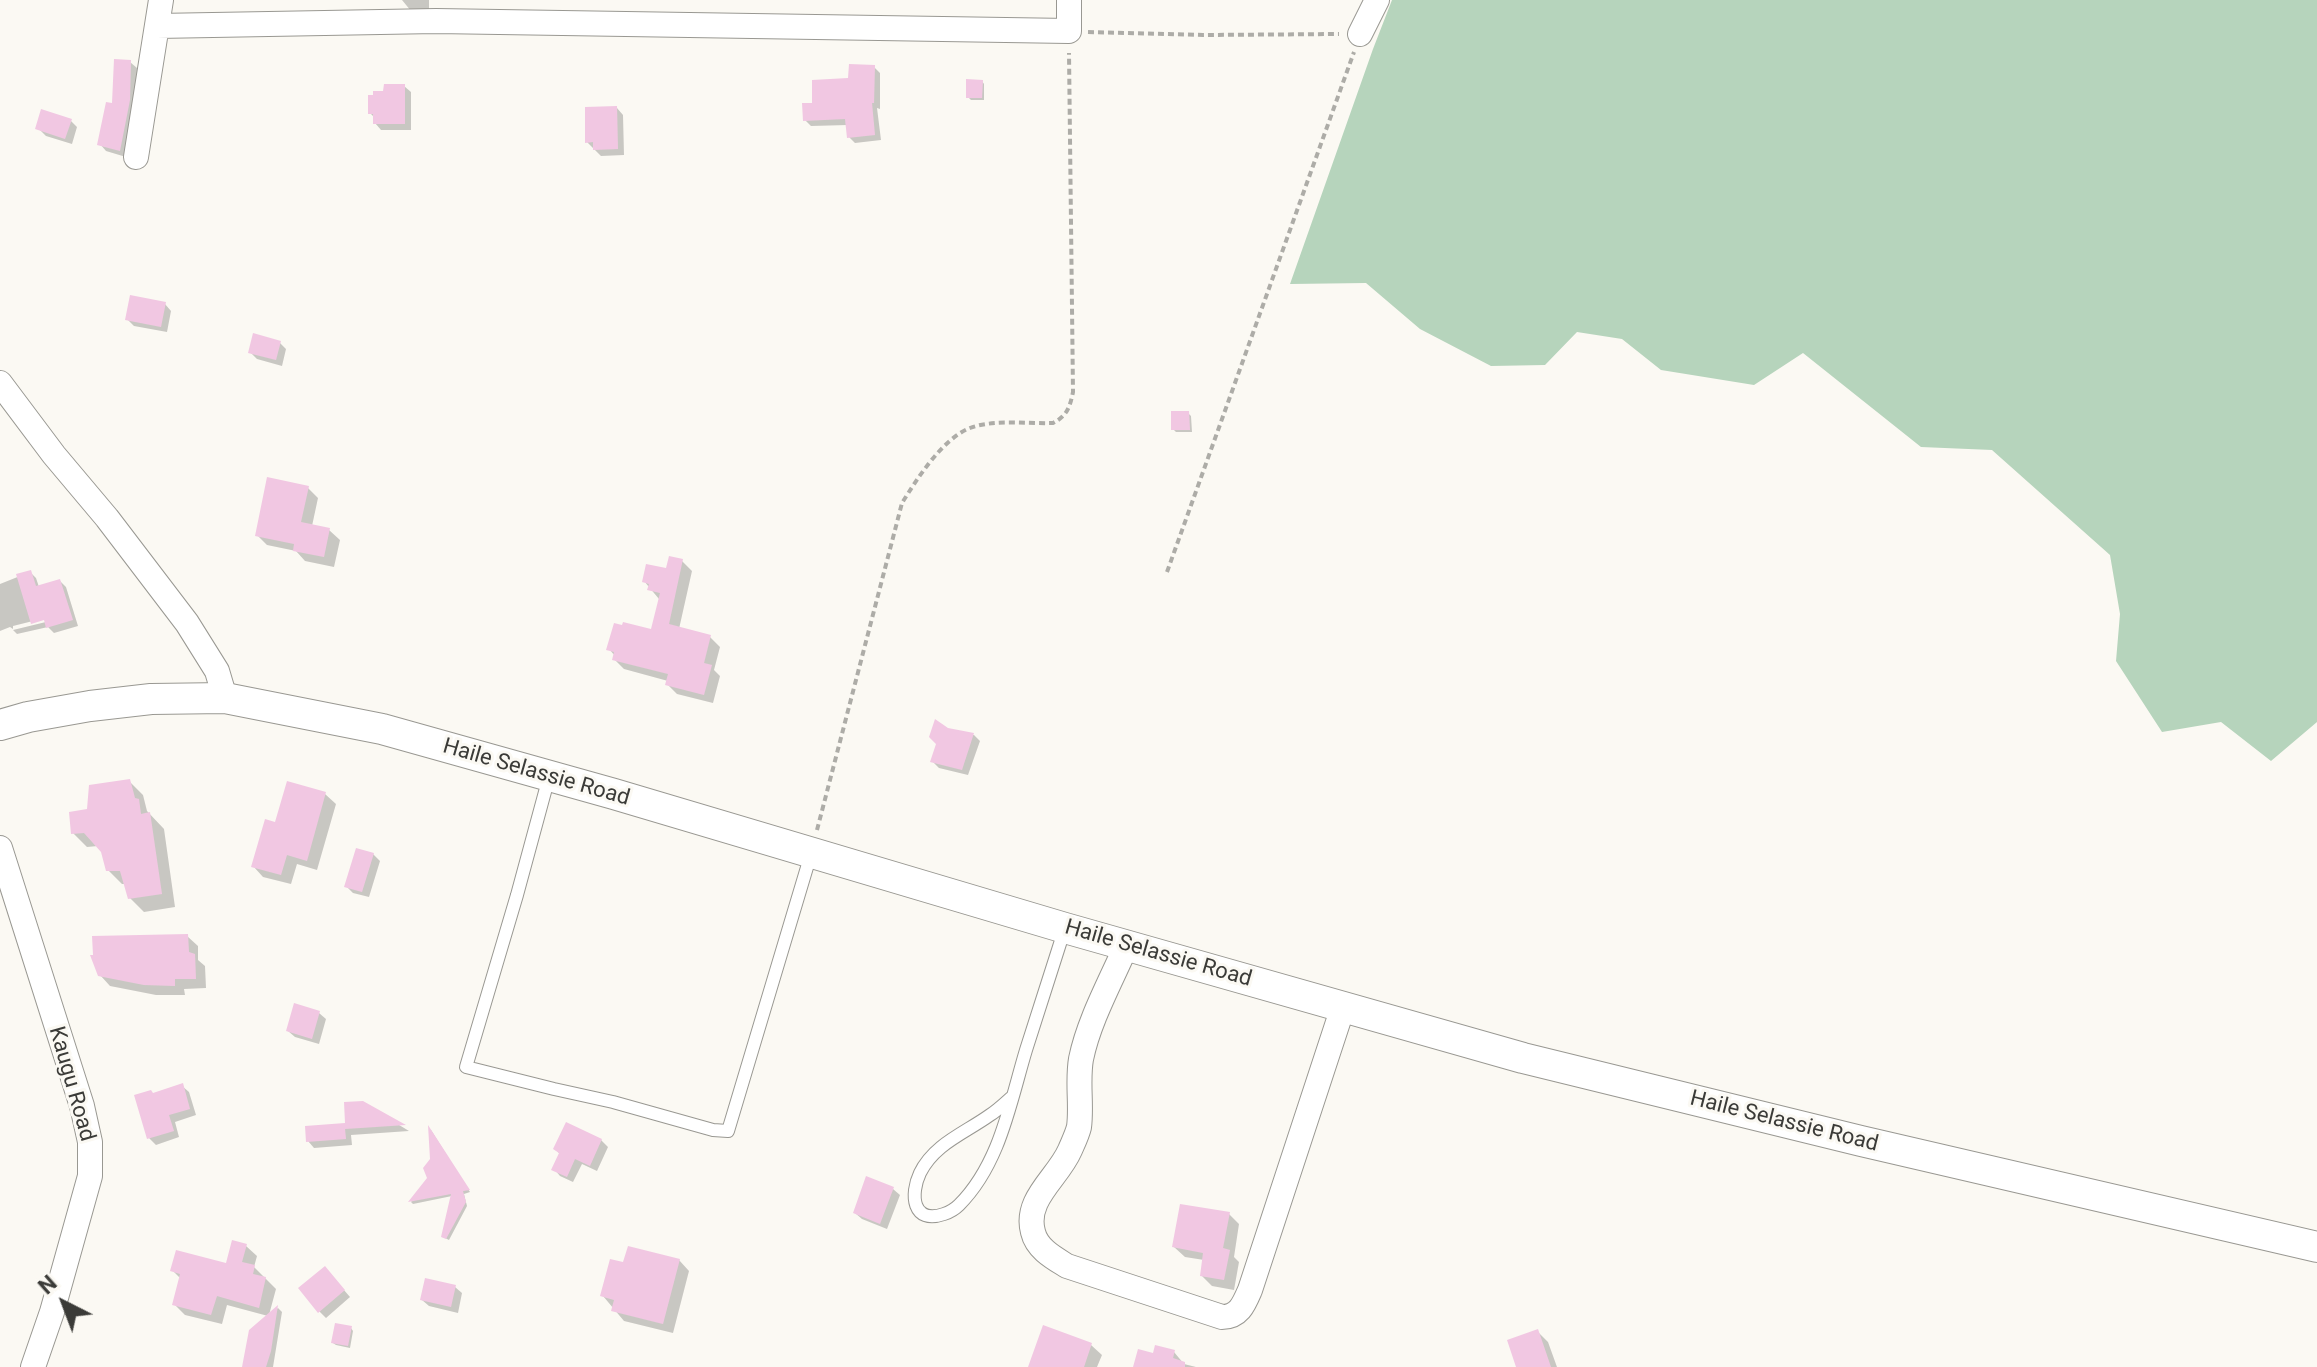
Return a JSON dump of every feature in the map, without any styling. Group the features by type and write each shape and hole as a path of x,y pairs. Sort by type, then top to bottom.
{"street":[{"path":"136,157 161,0"},
{"path":"157,26 436,21 1069,31 1069,0"},
{"path":"1360,34 1377,0"},
{"path":"0,383 187,623 217,671 225,698"},
{"name":"Haile Selassie Road","path":"0,725 90,706 151,699 225,698 382,729 1065,928 1571,1070 2317,1247"},
{"name":"Kaugu Road","path":"0,848 82,1106 90,1142 90,1176 52,1312 33,1367"},
{"path":"1127,944 1081,1058 1078,1129 1068,1155 1042,1191 1032,1212 1033,1234 1044,1252 1067,1266 1222,1317 1231,1317 1239,1311 1250,1290 1343,1007"}],"lane":[{"path":"549,777 466,1067 613,1102 713,1130 728,1131 811,852"},
{"path":"1013,1096 934,1153 921,1172 913,1192 915,1206 921,1213 931,1217 957,1208 976,1185 991,1159 1006,1123 1065,928"}],"path":[{"path":"811,852 902,503 920,473 944,447 967,429 986,424 1053,423 1062,419 1070,408 1073,392 1069,31 1203,35 1360,34 1167,572"}],"green space":[{"path":"1392,0 2317,0 2317,722 2271,761 2221,722 2162,732 2116,661 2120,614 2110,555 1992,450 1921,447 1803,353 1754,385 1661,370 1622,339 1577,332 1545,365 1491,366 1420,329 1366,283 1290,284"}],"building":[{"path":"114,59 131,60 130,100 120,151 97,145 106,102 112,103"},
{"path":"849,64 875,65 872,103 875,135 847,138 845,119 803,121 802,103 812,103 812,80 848,78"},
{"path":"966,79 983,80 982,98 966,98"},
{"path":"384,84 405,84 405,124 373,124 373,114 368,114 368,95 373,95 373,91 383,91"},
{"path":"617,106 618,149 593,150 593,142 585,143 585,107"},
{"path":"41,109 72,119 65,139 35,129"},
{"path":"130,295 166,302 161,327 125,320"},
{"path":"253,333 281,341 276,360 248,353"},
{"path":"1171,411 1189,411 1190,430 1171,430"},
{"path":"267,477 309,486 301,522 330,528 324,557 293,551 294,544 255,536"},
{"path":"669,556 683,559 669,624 711,635 704,663 712,665 704,695 665,685 668,674 612,660 614,652 606,650 614,623 622,625 623,622 651,629 660,593 647,590 649,584 642,582 646,564 666,568"},
{"path":"31,570 36,586 60,579 73,620 46,628 44,620 31,624 16,574"},
{"path":"935,719 948,728 974,733 962,770 930,762 936,744 929,737"},
{"path":"130,779 135,798 139,799 141,814 150,812 162,894 128,899 120,871 106,871 101,852 84,833 71,834 69,812 87,809 89,785"},
{"path":"287,781 326,792 307,861 287,855 281,875 251,867 265,819 275,822"},
{"path":"356,848 374,853 362,892 344,887"},
{"path":"188,934 189,952 195,954 196,979 175,979 175,986 144,985 98,976 90,955 93,955 92,936"},
{"path":"294,1003 320,1011 312,1039 286,1031"},
{"path":"183,1083 190,1109 169,1115 174,1131 147,1139 134,1095 151,1090 153,1093"},
{"path":"363,1101 406,1125 345,1129 346,1139 306,1142 305,1126 345,1123 344,1102"},
{"path":"566,1122 602,1139 590,1166 575,1159 567,1177 551,1170 559,1153 553,1149"},
{"path":"428,1125 470,1190 463,1191 466,1202 446,1239 441,1237 451,1194 408,1202 427,1178 423,1168 430,1159"},
{"path":"866,1176 894,1187 880,1224 853,1213"},
{"path":"1180,1204 1230,1212 1223,1248 1230,1250 1224,1280 1200,1276 1203,1253 1172,1247"},
{"path":"232,1240 247,1244 242,1262 255,1265 253,1274 266,1277 259,1308 217,1296 211,1315 172,1305 180,1274 170,1271 176,1250 226,1263"},
{"path":"628,1246 680,1259 663,1324 611,1311 614,1300 600,1296 610,1259 623,1262"},
{"path":"325,1266 345,1290 318,1313 298,1288"},
{"path":"425,1278 456,1285 451,1307 420,1300"},
{"path":"278,1305 266,1367 242,1367 249,1330"},
{"path":"335,1323 352,1326 348,1346 331,1343"},
{"path":"1043,1325 1092,1343 1084,1367 1028,1367"},
{"path":"1538,1329 1551,1367 1516,1367 1507,1340"},
{"path":"1155,1345 1175,1350 1173,1358 1185,1362 1185,1367 1133,1367 1138,1349 1153,1353"}]}
